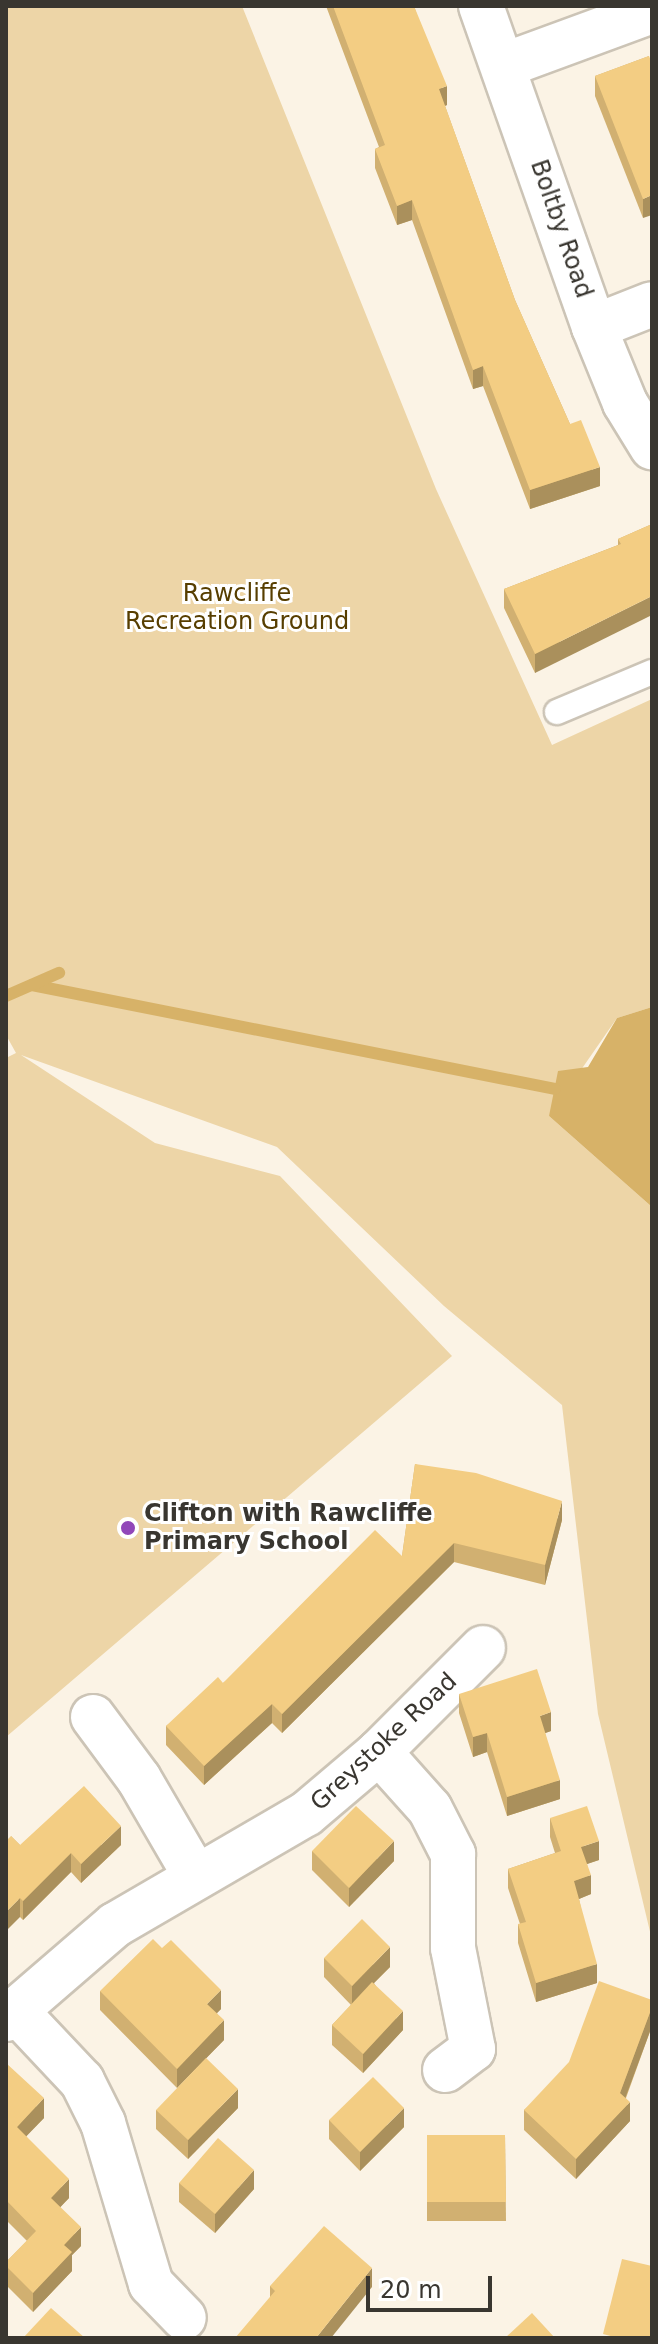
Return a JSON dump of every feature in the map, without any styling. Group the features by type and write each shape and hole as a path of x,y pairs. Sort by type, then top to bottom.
{"street":[{"name":"Boltby Road","path":"481,6 505,65 594,327 625,403 652,447"},
{"path":"505,65 652,11"},
{"path":"594,327 652,304"},
{"name":"Greystoke Road","path":"10,2015 115,1925 306,1814 379,1752 483,1648"},
{"path":"93,1717 139,1779 196,1877"},
{"path":"379,1752 430,1809 453,1854 453,1948 473,2059"},
{"path":"10,2015 82,2081 103,2123 137,2291 184,2318"}],"lane":[{"path":"557,712 652,672"}],"green space":[{"name":"Rawcliffe Recreation Ground","path":"6,6 242,6 436,489 552,745 652,699 652,1007 617,1018 549,1116 652,1207 652,1940 598,1714 562,1405 444,1306 277,1147 21,1055 155,1143 280,1176 452,1356 6,1737 6,1058 16,1053 6,1035"}],"shaded area":[{"path":"652,1007 652,1207 549,1116 558,1071 588,1067 617,1018"}],"building":[{"path":"333,6 414,6 447,86 439,89 515,300 570,424 581,420 600,467 530,490 483,366 473,370 412,200 397,206 375,149 385,145"},
{"path":"649,56 652,63 652,195 643,199 595,76"},
{"path":"652,524 652,596 535,654 504,589 621,544 618,539"},
{"path":"415,1464 476,1473 562,1501 545,1565 454,1543 282,1714 272,1704 204,1766 166,1726 218,1677 223,1683 375,1530 402,1556"},
{"path":"537,1669 551,1712 540,1716 560,1780 507,1797 487,1733 473,1737 459,1694"},
{"path":"84,1786 121,1826 81,1864 71,1853 23,1901 20,1898 6,1912 6,1841 11,1836 20,1845"},
{"path":"356,1806 394,1841 349,1888 312,1851"},
{"path":"587,1806 599,1841 581,1847 591,1875 574,1881 597,1964 536,1983 518,1924 526,1922 508,1869 561,1851 550,1818"},
{"path":"362,1919 390,1947 352,1986 324,1958"},
{"path":"153,1939 162,1948 171,1940 221,1990 207,2004 224,2020 177,2069 100,1991"},
{"path":"599,1981 652,2000 652,2007 620,2093 630,2102 576,2159 524,2110 569,2062"},
{"path":"372,1982 403,2011 363,2054 332,2025"},
{"path":"206,2058 238,2089 188,2140 156,2110"},
{"path":"6,2063 44,2098 17,2127 69,2179 51,2198 81,2227 64,2245 72,2252 33,2293 6,2266 6,2262 36,2231 6,2200"},
{"path":"373,2077 404,2108 360,2152 329,2120"},
{"path":"427,2135 505,2135 506,2202 427,2202"},
{"path":"218,2138 254,2170 215,2214 179,2183"},
{"path":"324,2226 372,2268 316,2338 235,2338 275,2291 270,2286"},
{"path":"622,2259 652,2266 652,2338 618,2338 603,2334"},
{"path":"51,2308 85,2338 23,2338"},
{"path":"532,2313 555,2338 505,2338"}],"waterway":[{"path":"6,996 59,973"},
{"path":"32,985 555,1089"}],"place":[{"name":"Clifton with Rawcliffe Primary School","path":"128,1528"}]}
